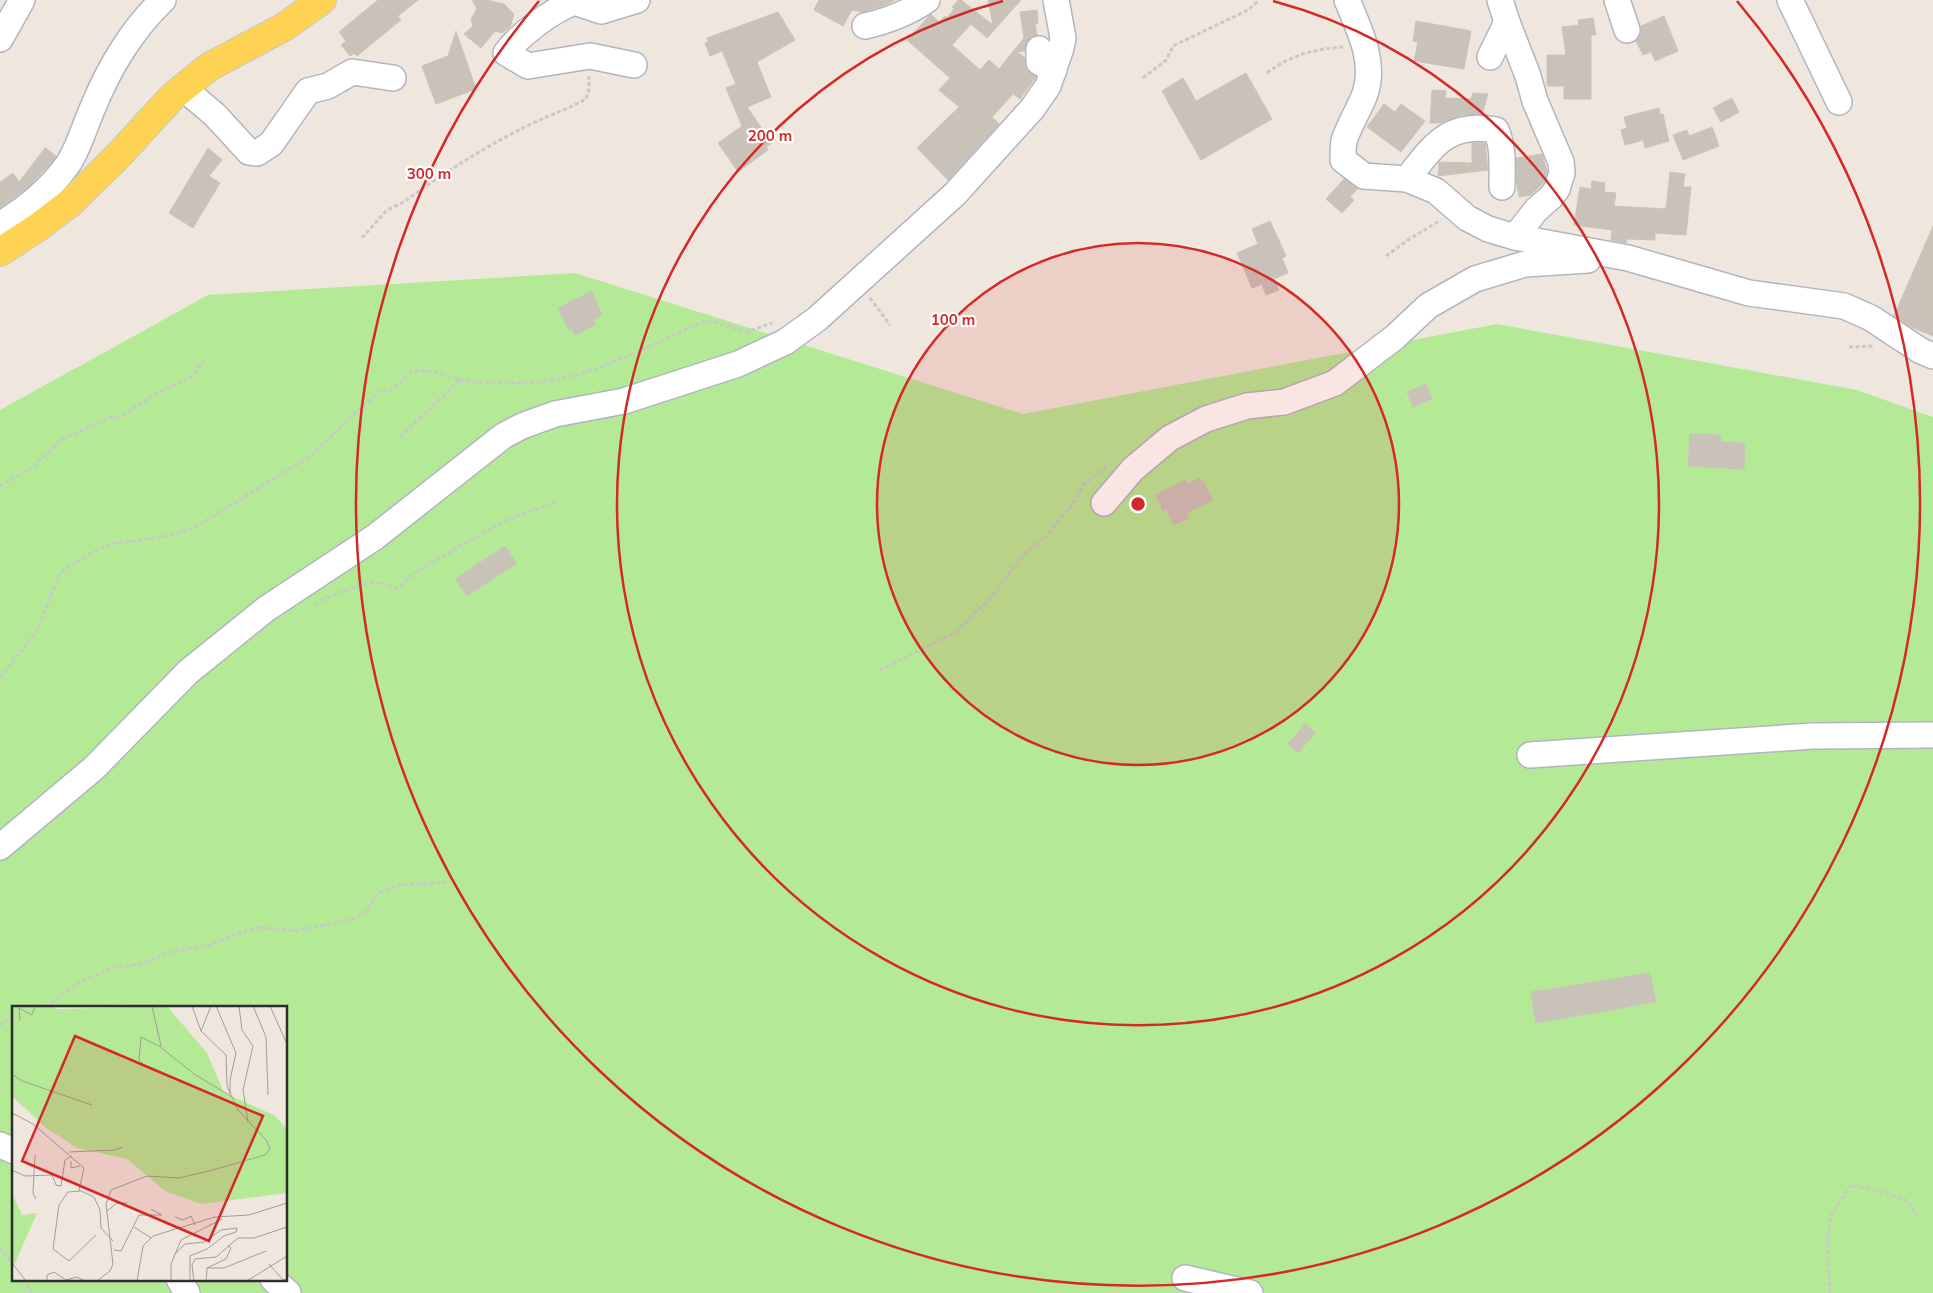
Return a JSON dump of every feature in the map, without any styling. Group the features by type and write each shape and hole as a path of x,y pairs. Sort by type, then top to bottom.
{"main road":[{"path":"0,252 37,228 70,203 117,157 173,96 209,67 284,26 322,0"}],"street":[{"path":"0,39 22,0"},
{"path":"0,225 46,192 69,163 100,90 128,43 152,10 163,0"},
{"path":"634,65 590,56 528,66 499,52 513,44 558,8 574,1 601,11 637,0"},
{"path":"865,26 889,20 927,0"},
{"path":"0,847 94,768 188,672 258,615 375,537 502,436 522,426 555,414 624,401 738,364 785,342 817,319 955,194 1032,109 1048,86 1063,38 1056,0"},
{"path":"1347,0 1362,37 1368,60 1369,78 1365,93 1344,141 1343,160 1364,176 1408,179 1436,191 1467,218 1488,229 1515,237 1628,258 1749,293 1844,306 1871,318 1921,351 1933,356"},
{"path":"1617,0 1627,30"},
{"path":"1790,0 1839,102"},
{"path":"1490,57 1504,11"},
{"path":"1504,11 1528,76 1535,101 1561,162 1562,173 1557,189 1536,210 1515,237"},
{"path":"1039,49 1039,62 1054,70"},
{"path":"184,88 215,115 249,152 257,153 272,144 308,91 328,86 352,72 393,78"},
{"path":"1408,179 1429,150 1440,140 1469,127 1484,128 1496,130 1500,138 1502,187"},
{"path":"1104,503 1133,469 1170,438 1206,419 1247,406 1284,402 1335,384 1395,337 1428,306 1474,279 1525,264 1628,258"},
{"path":"1530,755 1813,736 1933,735"},
{"path":"0,1145 12,1150"},
{"path":"1185,1278 1250,1293"},
{"path":"180,1280 188,1293"},
{"path":"274,1280 288,1293"}],"path":[{"path":"1143,78 1166,60 1173,46 1248,10 1259,0"},
{"path":"1267,73 1283,61 1304,52 1333,48 1347,47 1368,60"},
{"path":"362,238 386,210 402,203 489,145 586,99 589,89 590,56"},
{"path":"1386,256 1439,221 1450,218 1467,218"},
{"path":"862,280 868,296 890,325"},
{"path":"0,678 37,630 59,575 78,560 111,544 173,535 194,528 309,457 379,391 392,390 406,375 416,371 428,371 460,380 486,383 522,383 561,379 617,361 703,322 714,322 747,332 779,320"},
{"path":"0,486 32,468 62,438 108,418 122,416 153,395 190,378 204,361"},
{"path":"400,437 460,380"},
{"path":"880,670 956,632 991,597 1025,553 1048,534 1072,505 1084,484 1098,472 1113,463"},
{"path":"310,607 343,591 359,587 381,583 396,589 414,573 499,524 556,502"},
{"path":"47,1006 82,981 113,968 144,964 170,952 209,944 256,927 295,931 352,919 365,912 379,893 401,885 450,882"},
{"path":"0,1026 12,1017"},
{"path":"1830,1293 1827,1242 1832,1214 1851,1185 1886,1193 1908,1201 1919,1219"},
{"path":"0,1247 12,1263"},
{"path":"24,1280 32,1293"}],"green space":[{"path":"575,273 1023,414 1497,324 1857,390 1933,417 1933,1293 0,1293 0,410 208,295"}],"building":[{"path":"378,0 418,0 398,16 401,20 357,56 355,53 350,56 341,45 346,41 339,32"},
{"path":"472,0 487,0 504,4 514,14 510,27 502,33 495,31 481,48 464,34 473,26 471,19 477,9"},
{"path":"819,0 895,0 863,12 852,10 843,26 814,10"},
{"path":"958,0 961,0 993,25 988,0 1021,0 987,38 971,24 952,45 980,70 989,60 999,69 1024,38 1020,12 1037,10 1038,24 1035,24 1037,35 1027,41 1025,51 1017,52 1025,58 1027,70 1036,77 1020,99 1013,94 992,117 999,124 948,180 917,148 959,107 939,90 950,78 907,40 931,14 939,22 945,16 947,18"},
{"path":"778,12 795,40 757,62 771,97 747,107 772,143 766,147 768,150 738,172 718,143 742,126 726,88 736,84 722,51 710,56 705,43 708,42 707,38"},
{"path":"1664,16 1678,51 1655,61 1651,52 1643,55 1636,41 1641,33 1641,26"},
{"path":"1593,18 1596,35 1591,35 1591,99 1564,99 1564,86 1547,86 1547,55 1566,55 1562,27 1579,25 1578,20"},
{"path":"1416,21 1471,31 1464,69 1414,61 1418,42 1413,41"},
{"path":"456,31 476,89 436,104 422,66 448,56"},
{"path":"1246,73 1272,119 1201,160 1162,91 1183,78 1196,101"},
{"path":"1432,90 1446,91 1445,98 1471,99 1473,93 1488,94 1482,114 1462,115 1441,123 1430,123"},
{"path":"1732,98 1739,112 1721,122 1713,108"},
{"path":"1384,104 1395,112 1401,104 1425,121 1401,152 1367,127"},
{"path":"1659,108 1660,115 1663,114 1669,141 1645,148 1643,140 1625,145 1621,130 1627,128 1624,117"},
{"path":"1712,127 1719,146 1683,160 1673,135 1687,130 1689,136"},
{"path":"1472,143 1485,143 1488,170 1438,176 1439,162 1472,163"},
{"path":"45,148 56,156 28,187 0,208 0,182 13,173 19,182"},
{"path":"208,148 222,160 209,176 220,183 193,228 169,213"},
{"path":"1542,154 1547,171 1544,182 1531,195 1519,197 1516,179 1516,158"},
{"path":"1670,172 1685,174 1683,187 1691,187 1686,235 1655,233 1655,240 1627,239 1626,243 1611,240 1612,230 1574,225 1580,187 1591,189 1592,181 1605,183 1604,192 1616,193 1614,206 1666,209"},
{"path":"1344,179 1358,188 1350,197 1354,200 1342,213 1326,199"},
{"path":"1270,221 1286,256 1282,258 1288,273 1274,279 1279,290 1266,295 1262,284 1252,288 1237,253 1258,244 1252,229"},
{"path":"1933,226 1933,336 1909,326 1894,316"},
{"path":"592,291 602,315 593,320 595,325 575,335 571,328 568,329 558,308"},
{"path":"1426,384 1432,399 1413,407 1407,392"},
{"path":"1690,434 1721,435 1721,442 1745,443 1744,469 1688,466"},
{"path":"1200,478 1204,482 1213,501 1186,513 1189,518 1174,525 1166,509 1163,511 1156,495 1186,480 1187,484"},
{"path":"505,546 517,563 467,596 455,579"},
{"path":"1305,724 1315,733 1298,753 1288,744"},
{"path":"1650,973 1656,1002 1536,1023 1531,992"}]}
